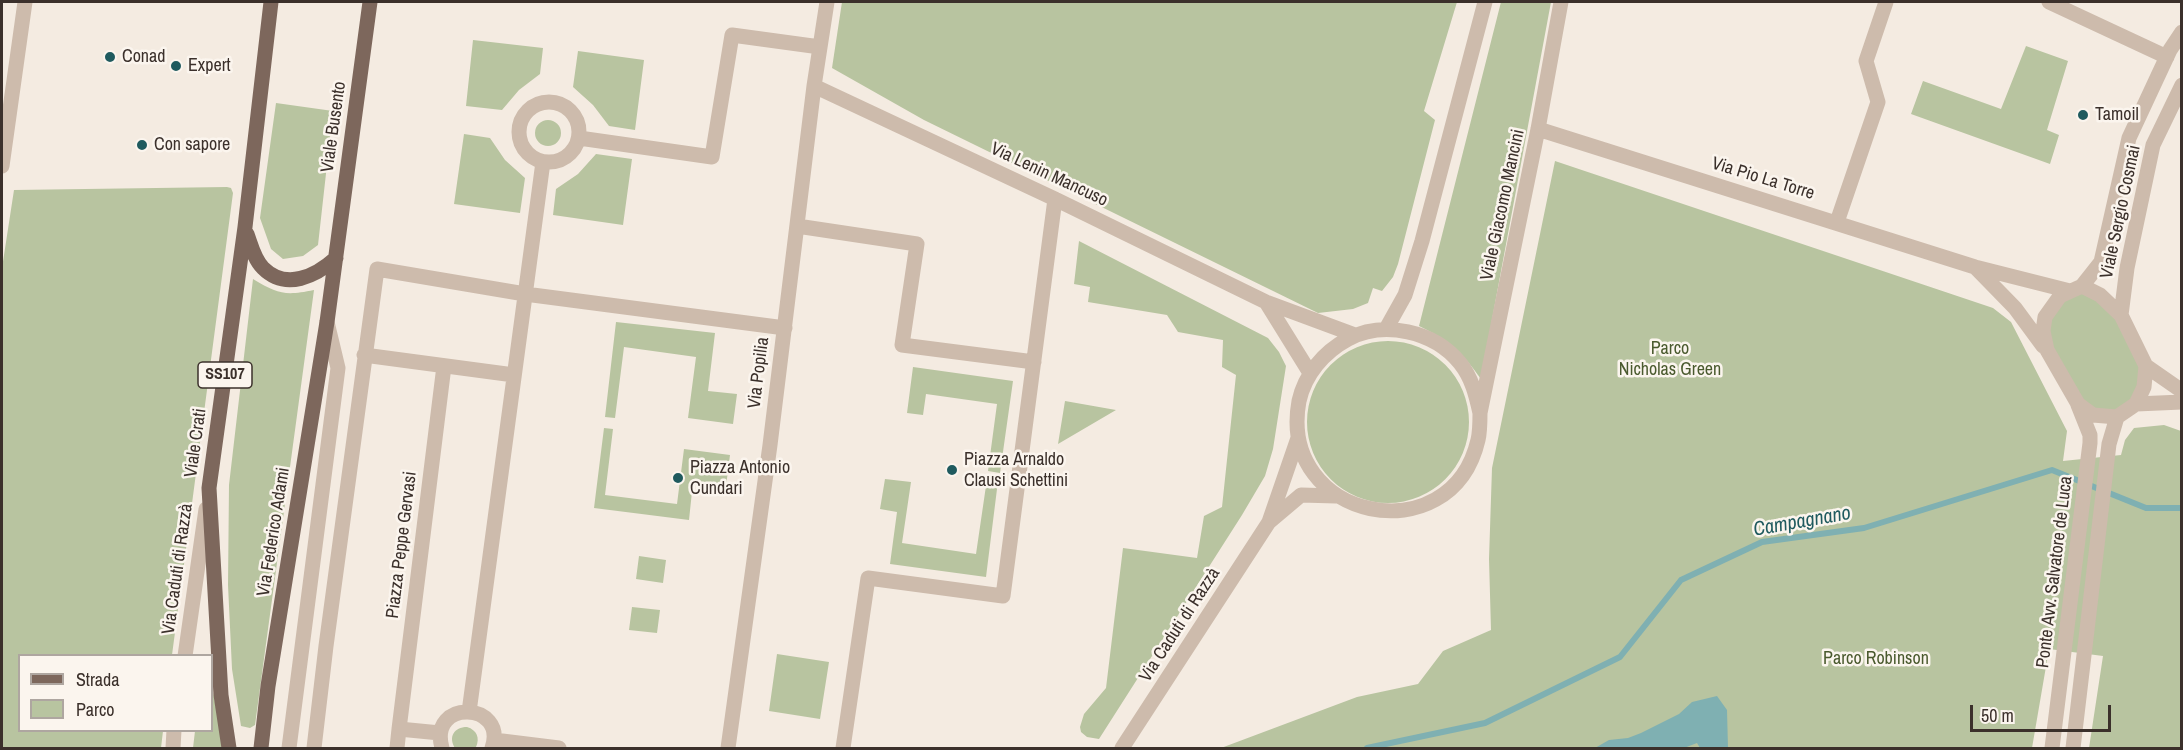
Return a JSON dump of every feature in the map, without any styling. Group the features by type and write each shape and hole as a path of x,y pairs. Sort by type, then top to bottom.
{"main road":[{"name":"Viale Crati","path":"229,748 221,695 209,488 245,227 271,2"},
{"name":"Viale Busento","path":"336,258 370,2"},
{"path":"245,227 253,254 262,267 280,278 297,279 311,276 336,258"},
{"name":"Via Federico Adami","path":"261,748 270,675 336,258"}],"street":[{"path":"2,166 25,2"},
{"name":"Via Popilia","path":"728,748 827,2"},
{"path":"1386,329 1405,295 1422,241 1485,2"},
{"name":"Viale Giacomo Mancini","path":"1480,413 1474,386 1459,363 1439,344 1413,333 1386,329 1355,335 1322,357 1301,393 1297,415 1298,438 1311,470 1336,496 1365,509 1397,512 1428,504 1454,486 1470,464 1479,440 1480,413 1538,129 1561,2"},
{"path":"1837,222 1878,102 1866,61 1886,2"},
{"path":"2049,2 2167,57"},
{"name":"Viale Sergio Cosmai","path":"2076,289 2101,262 2129,138 2181,32"},
{"path":"579,138 712,157 732,35 820,47"},
{"name":"Viale Sergio Cosmai","path":"2121,315 2127,268 2153,145 2181,85"},
{"name":"Via Lenin Mancuso","path":"814,87 1056,199 1266,302 1355,335"},
{"path":"551,102 570,111 579,128 579,138 576,147 562,160 543,162 526,153 519,135 520,124 524,115 532,108 541,103 551,102"},
{"name":"Via Pio La Torre","path":"1538,129 1975,267 2076,289"},
{"path":"469,712 543,162"},
{"path":"843,748 868,578 1003,596 1056,199"},
{"path":"797,226 917,244 902,345 1034,362"},
{"name":"Via Pio La Torre","path":"1975,267 2015,308 2047,350"},
{"path":"314,748 377,269 525,294 784,328"},
{"path":"2117,417 2093,415 2078,404 2047,350 2043,331 2045,317 2060,296 2076,289 2100,295 2121,315 2146,366 2181,391"},
{"path":"1266,302 1310,374"},
{"name":"Via Federico Adami","path":"289,748 338,368 327,322"},
{"path":"364,355 514,375"},
{"name":"Piazza Peppe Gervasi","path":"397,748 444,366"},
{"path":"2073,747 2109,444 2117,417 2136,404 2144,387 2146,366"},
{"path":"2136,404 2181,402"},
{"name":"Ponte Avv. Salvatore de Luca","path":"2053,747 2090,443 2090,435 2078,404"},
{"name":"Via Caduti di Razzà","path":"1122,748 1269,522 1298,438"},
{"name":"Via Caduti di Razzà","path":"185,654 209,488"},
{"name":"Via Caduti di Razzà","path":"1269,522 1301,495 1336,496"},
{"path":"399,729 441,741 443,725 449,717 469,712 484,717 490,724 493,744 559,748"},
{"path":"173,748 174,732"}],"green space":[{"path":"842,2 1457,2 1424,111 1435,120 1393,277 1382,291 1373,288 1368,303 1353,309 1318,313 924,120 832,68"},
{"path":"1501,2 1551,2 1481,379 1454,348 1419,326"},
{"path":"473,40 543,48 540,74 519,90 502,110 466,106"},
{"path":"2026,46 2068,61 2047,130 2059,135 2050,164 1911,114 1923,81 2001,109"},
{"path":"578,51 644,60 635,130 609,126 593,105 573,87"},
{"path":"276,103 333,111 318,245 303,256 283,259 271,249 260,218"},
{"path":"548,120 557,124 561,133 557,142 548,146 539,142 535,133 539,124"},
{"path":"464,134 490,138 505,160 525,178 520,213 454,204"},
{"path":"596,154 632,159 623,225 553,215 556,189 578,174"},
{"path":"1555,161 1993,308 2011,322 2067,431 2063,461 2121,455 2125,440 2134,428 2164,425 2181,431 2181,748 2089,748 2103,656 2049,649 2032,748 1221,748 1357,697 1418,684 1443,651 1491,630 1489,559 1492,468"},
{"path":"227,187 231,188 233,193 172,654 18,654 18,732 163,732 161,748 2,748 2,268 14,190"},
{"path":"1079,241 1268,338 1286,366 1273,449 1265,476 1099,739 1087,737 1081,732 1080,727 1084,714 1106,688 1123,548 1197,558 1204,516 1222,507 1236,375 1222,367 1223,340 1178,332 1167,315 1088,302 1090,287 1074,284"},
{"path":"253,279 282,292 296,293 314,290 255,725 250,728 241,726 232,669 228,585 229,485"},
{"path":"2082,291 2104,305 2112,314 2125,333 2142,367 2133,401 2116,413 2094,411 2081,401 2051,349 2049,319 2063,299"},
{"path":"616,322 715,333 708,391 737,394 733,424 688,418 696,357 624,347 615,418 605,417"},
{"path":"1388,341 1419,347 1445,365 1463,391 1469,422 1463,453 1445,479 1419,497 1388,503 1357,497 1331,479 1313,453 1307,422 1313,391 1331,365 1357,347"},
{"path":"913,367 1013,381 1000,473 988,471 997,404 926,394 923,415 907,413"},
{"path":"1065,401 1116,410 1058,444"},
{"path":"604,428 613,429 605,495 677,504 684,449 730,455 726,486 693,482 689,520 594,508"},
{"path":"885,479 911,482 902,543 976,554 987,479 998,481 986,577 890,564 897,512 880,509"},
{"path":"639,556 666,560 663,583 636,579"},
{"path":"632,607 660,610 657,633 629,630"},
{"path":"777,654 829,662 820,719 769,711"},
{"path":"213,692 224,748 193,748 195,732 213,732"},
{"path":"462,727 467,727 477,735 476,747 455,748 452,740 454,733"}],"water":[{"path":"1717,696 1727,710 1728,748 1700,748 1697,743 1684,748 1595,748 1609,740 1628,738 1641,733 1679,714 1692,702"}],"waterway":[{"name":"Campagnano","path":"1367,748 1485,723 1620,657 1681,580 1762,542 1864,528 2052,470 2146,508 2182,508"}],"place":[{"name":"Conad","path":"110,57"},
{"name":"Expert","path":"176,66"},
{"name":"Tamoil","path":"2083,115"},
{"name":"Con sapore","path":"142,145"},
{"name":"Piazza Arnaldo Clausi Schettini","path":"952,470"},
{"name":"Piazza Antonio Cundari","path":"678,478"}],"park label":[{"name":"Parco Nicholas Green","path":"1670,359"},
{"name":"Parco Robinson","path":"1876,659"}]}
